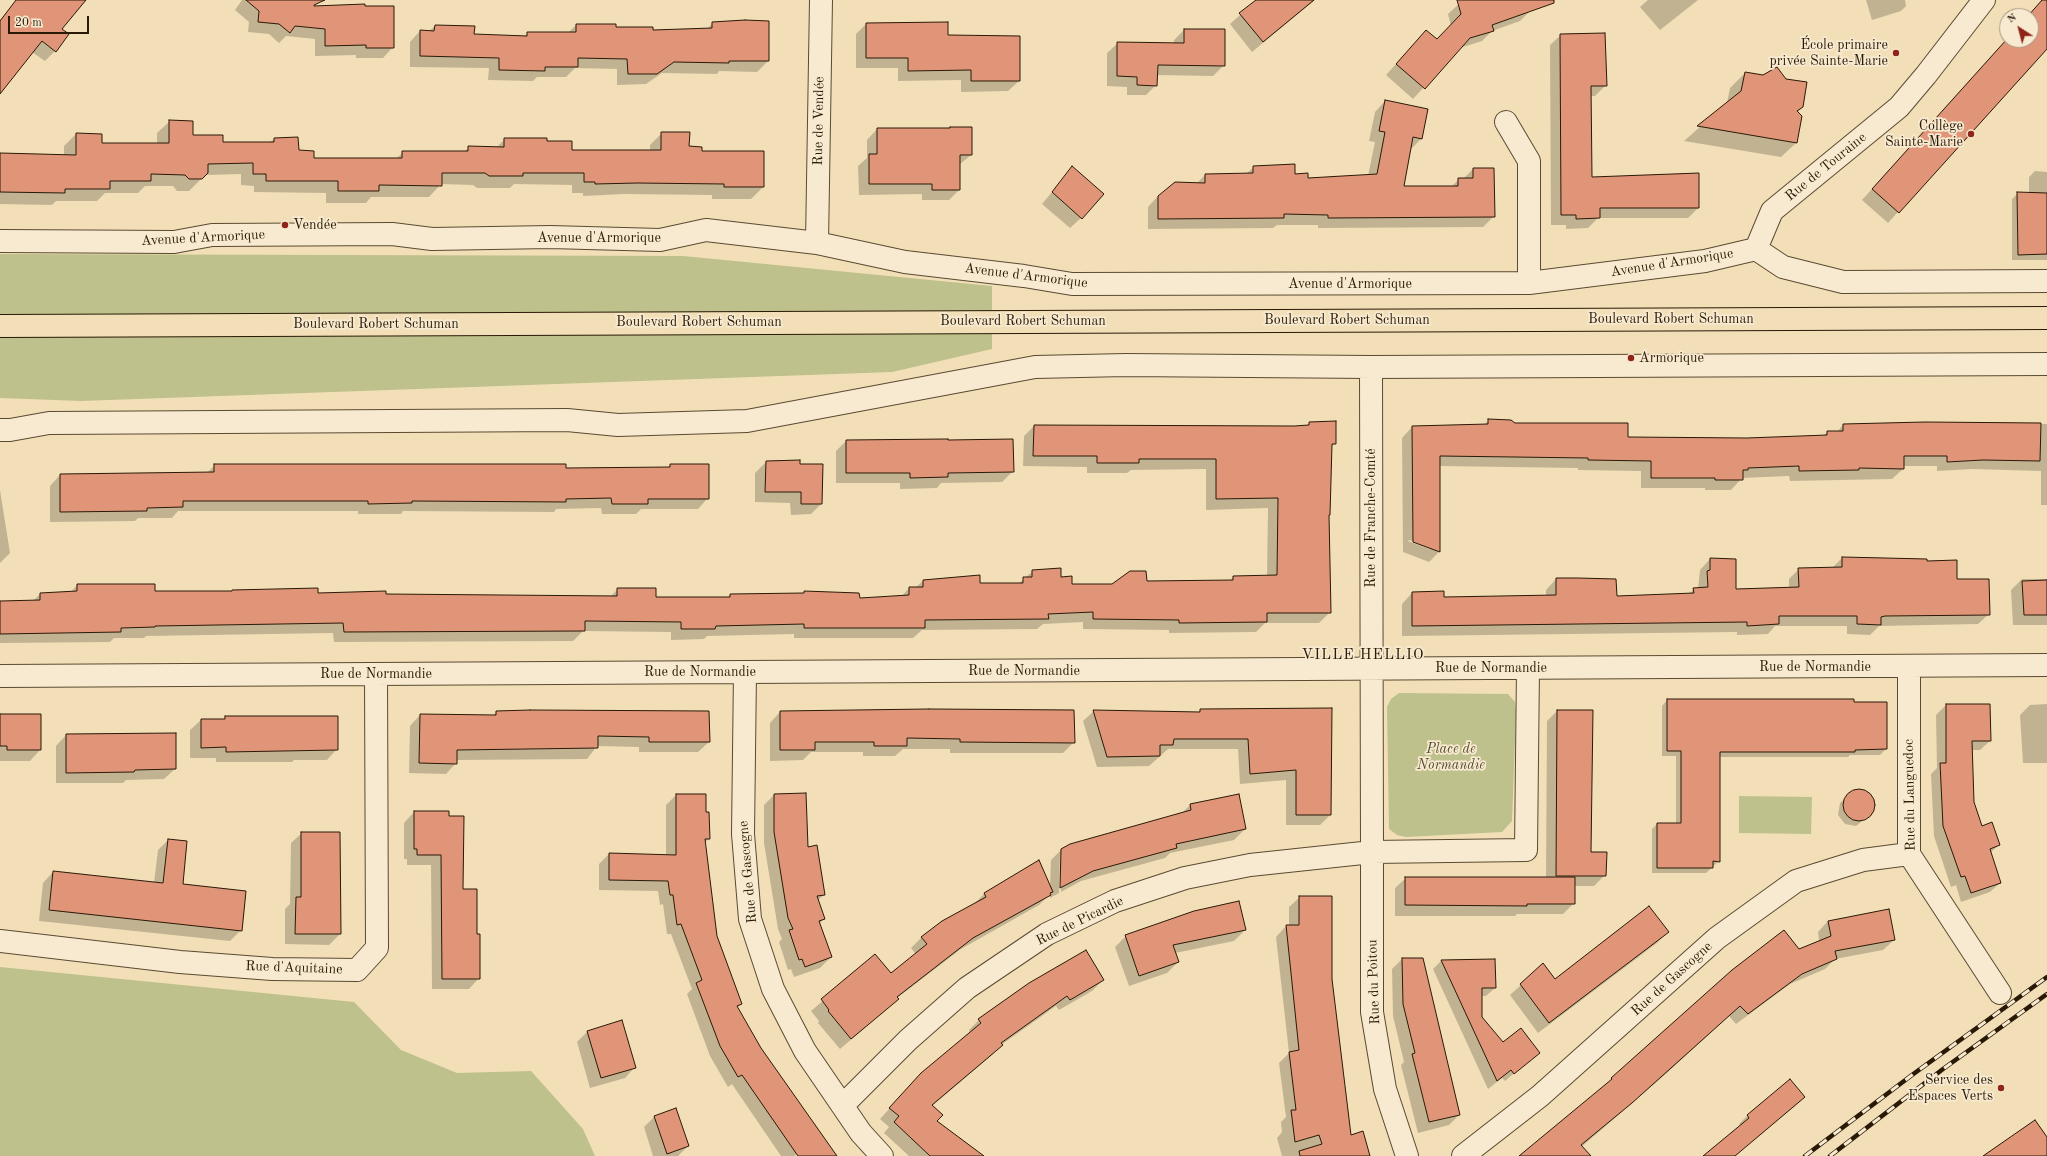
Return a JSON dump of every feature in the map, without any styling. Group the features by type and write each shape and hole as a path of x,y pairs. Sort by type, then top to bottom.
{"main road":[{"name":"Boulevard Robert Schuman","path":"0,326 2047,318"}],"street":[{"name":"Rue de Vendée","path":"817,243 821,0"},
{"name":"Rue de Touraine","path":"1756,249 1772,211 1899,107 1926,75 1984,0"},
{"path":"1506,122 1529,161 1529,283"},
{"name":"Avenue d'Armorique","path":"0,241 174,242 212,235 392,234 432,239 550,237 660,240 706,230 817,243 905,262 1024,276 1072,284 1529,283 1705,260 1756,249"},
{"path":"1756,249 1783,267 1843,282 2047,281"},
{"path":"0,430 10,430 50,423 567,420 618,425 747,421 1035,367 2047,364"},
{"name":"Rue de Franche-Comté","path":"1371,367 1372,669"},
{"name":"Rue du Languedoc","path":"1909,666 1909,854 2000,993"},
{"name":"Rue de Normandie","path":"0,676 2047,666"},
{"path":"1372,669 1372,852 1526,850 1528,668"},
{"name":"Rue de Gascogne","path":"745,672 743,834 750,919 773,989 805,1051 861,1133 882,1156"},
{"name":"Rue d'Aquitaine","path":"0,941 180,962 272,969 357,970 377,948 376,674"},
{"name":"Rue de Picardie","path":"843,1106 908,1040 967,988 1047,934 1115,901 1185,878 1250,865 1372,852"},
{"name":"Rue du Poitou","path":"1372,852 1372,1012 1385,1089 1407,1156"},
{"name":"Rue de Gascogne","path":"1463,1156 1540,1096 1717,938 1796,881 1863,860 1909,854"}],"green space":[{"path":"0,254 683,256 992,286 992,349 892,372 81,401 0,398"},
{"name":"Place de Normandie","path":"1399,693 1508,694 1515,702 1516,712 1512,821 1502,832 1406,837 1397,835 1389,829 1387,707 1391,699"},
{"path":"1739,796 1812,797 1811,834 1739,833"},
{"path":"0,967 354,1002 401,1050 457,1073 531,1071 583,1129 595,1156 0,1156"}],"building":[{"path":"16,0 86,0 62,29 69,34 56,52 42,41 0,94 0,21"},
{"path":"246,0 325,0 314,6 365,4 365,6 394,6 394,48 366,48 366,45 325,46 325,29 295,26 290,33 279,24 258,22 259,11"},
{"path":"1256,0 1314,0 1263,42 1239,13"},
{"path":"1457,0 1554,0 1554,3 1492,25 1494,31 1470,38 1425,89 1396,64 1426,30 1437,39 1461,14"},
{"path":"2042,0 2047,0 2047,49 1899,213 1872,189 1999,48 2039,48 2039,8 2035,8"},
{"path":"745,20 769,21 769,61 729,61 729,63 674,62 657,74 628,74 627,59 578,58 578,67 545,67 545,71 499,70 499,58 420,56 420,30 434,31 435,25 475,26 474,34 527,36 527,32 576,32 576,24 616,24 616,27 653,27 653,30 712,28 712,22"},
{"path":"948,22 948,35 1020,36 1020,81 971,81 971,70 908,71 908,58 866,58 866,23"},
{"path":"1184,29 1225,29 1225,66 1158,65 1157,86 1137,85 1137,77 1117,76 1117,42 1184,43"},
{"path":"1605,33 1607,86 1591,86 1592,177 1699,173 1699,208 1600,208 1600,218 1576,219 1576,215 1561,215 1560,34"},
{"path":"1777,67 1786,79 1807,82 1803,107 1797,111 1802,116 1797,143 1697,126 1741,91 1745,72 1763,75"},
{"path":"1385,100 1428,109 1422,139 1413,137 1404,186 1458,186 1458,178 1473,178 1473,168 1494,168 1495,217 1328,218 1328,215 1284,214 1284,218 1158,219 1158,196 1175,182 1205,183 1205,174 1253,173 1253,166 1295,164 1295,174 1308,173 1308,178 1377,174 1385,132 1379,131"},
{"path":"169,120 193,121 193,135 223,135 223,142 274,142 274,138 298,137 299,150 314,151 314,158 402,158 402,151 468,151 468,146 504,147 504,138 547,138 547,141 572,141 572,150 661,150 661,132 690,132 689,146 702,147 702,151 764,151 764,187 724,187 724,184 595,184 595,182 584,182 584,173 523,173 523,176 489,176 485,173 442,173 442,186 379,185 379,191 338,191 338,181 266,181 266,174 253,174 253,163 208,164 208,173 202,179 189,179 185,175 151,174 151,181 110,181 110,189 65,189 65,193 0,192 0,153 76,155 76,133 102,134 102,143 169,143"},
{"path":"972,127 972,155 960,155 960,190 932,190 932,184 869,184 869,154 877,154 877,128"},
{"path":"1072,166 1104,194 1082,219 1052,192"},
{"path":"2017,192 2047,193 2047,254 2018,255"},
{"path":"1488,419 1511,420 1515,423 1628,423 1628,437 1747,438 1827,435 1827,431 1843,431 1843,424 1925,422 2041,423 2040,461 1983,460 1947,462 1947,456 1904,456 1904,469 1859,468 1859,470 1799,471 1799,466 1748,468 1748,470 1743,470 1743,480 1715,480 1715,478 1651,478 1651,461 1588,460 1588,458 1440,456 1440,552 1413,542 1412,426 1488,424"},
{"path":"1336,421 1336,444 1332,444 1329,515 1331,613 1267,613 1267,622 1179,623 1179,620 1093,619 1093,612 1048,614 1049,619 925,620 925,628 804,628 804,624 716,626 715,629 681,629 681,622 585,621 585,631 344,632 343,623 155,626 121,628 121,632 0,634 0,601 40,600 40,593 77,591 77,584 155,584 155,591 232,591 318,588 318,593 386,591 386,594 617,596 617,588 656,588 656,597 730,597 730,594 804,593 804,591 859,593 860,598 909,595 909,587 923,587 923,580 980,575 980,583 1023,583 1023,577 1032,577 1032,570 1061,568 1061,577 1072,576 1072,584 1112,584 1130,571 1146,571 1147,581 1233,580 1233,576 1277,575 1278,498 1216,499 1216,459 1139,459 1139,463 1097,463 1097,456 1033,456 1034,425 1294,426 1309,425 1309,422"},
{"path":"1013,439 1014,472 948,473 948,477 910,478 910,473 846,473 846,440"},
{"path":"800,460 800,464 823,464 822,504 801,504 801,492 765,492 766,461"},
{"path":"214,464 566,464 566,468 670,467 670,464 709,464 709,499 648,499 648,504 612,504 611,498 566,499 566,502 412,501 412,503 368,504 368,501 183,501 183,507 147,508 147,511 60,512 60,474 214,472"},
{"path":"1842,557 1927,559 1927,561 1957,560 1957,579 1989,579 1990,615 1885,616 1881,617 1881,625 1857,624 1857,616 1779,616 1779,624 1747,626 1747,622 1412,626 1412,592 1444,591 1444,597 1556,595 1556,578 1578,578 1616,579 1617,596 1694,593 1693,588 1708,587 1707,571 1710,570 1710,558 1736,559 1736,589 1799,587 1798,568 1842,567"},
{"path":"2047,580 2047,615 2024,615 2022,581"},
{"path":"1667,699 1854,699 1854,702 1887,702 1887,749 1855,750 1855,752 1720,752 1720,862 1713,861 1713,868 1657,868 1657,823 1681,823 1681,751 1667,751"},
{"path":"1946,704 1990,704 1991,741 1972,741 1974,802 1982,826 1992,822 2000,845 1990,849 2001,883 1971,893 1965,876 1961,877 1943,826 1940,763 1946,763"},
{"path":"1332,708 1331,815 1296,815 1296,770 1250,774 1248,739 1174,739 1173,745 1160,745 1160,756 1107,757 1093,710 1200,712 1200,709"},
{"path":"929,709 1074,710 1075,743 960,742 960,739 907,738 907,746 874,746 874,742 815,742 815,750 780,750 780,711"},
{"path":"1557,710 1593,710 1591,852 1607,852 1606,876 1556,876"},
{"path":"496,711 709,711 710,742 649,742 649,737 598,736 598,748 457,750 457,764 419,763 420,714 496,715"},
{"path":"0,714 41,714 41,750 7,750 7,746 0,746"},
{"path":"225,716 338,716 338,750 226,752 226,747 201,748 201,719 225,719"},
{"path":"176,733 176,769 135,770 134,772 66,773 66,734"},
{"path":"1859,789 1870,794 1875,805 1870,816 1859,821 1848,816 1843,805 1848,794"},
{"path":"806,793 808,847 817,845 825,895 817,896 825,919 819,921 832,957 805,967 802,959 799,960 789,930 793,929 788,918 774,832 774,794"},
{"path":"676,794 706,794 706,812 709,812 710,839 705,839 717,936 742,1004 737,1006 761,1048 837,1156 798,1156 742,1075 738,1077 720,1046 696,983 702,980 681,924 677,925 673,895 670,895 668,881 609,880 609,853 676,855"},
{"path":"1239,794 1246,829 1176,844 1177,848 1093,871 1060,888 1061,849 1070,844 1191,810 1190,804"},
{"path":"414,811 449,811 449,816 464,816 463,889 477,889 477,934 480,934 480,979 442,979 441,855 417,855 417,849 414,849"},
{"path":"301,832 340,832 341,934 295,934 296,897 301,897"},
{"path":"168,839 187,841 183,884 246,891 242,931 49,910 53,871 163,883"},
{"path":"1039,860 1053,892 1050,893 1051,895 973,938 897,997 899,999 851,1039 828,1011 829,1010 821,999 875,954 891,973 927,944 921,937 942,921 986,897 984,893"},
{"path":"1405,877 1575,877 1575,904 1527,904 1527,906 1405,905"},
{"path":"1299,896 1332,896 1332,979 1351,1135 1363,1131 1370,1156 1300,1156 1299,1151 1322,1144 1319,1135 1295,1142 1291,1110 1296,1110 1289,1052 1299,1050 1286,925 1299,925"},
{"path":"1239,901 1246,930 1173,945 1179,962 1139,976 1125,935 1194,911"},
{"path":"1649,906 1669,932 1549,1023 1520,984 1543,963 1555,979"},
{"path":"1889,909 1895,940 1835,951 1837,959 1802,974 1748,1014 1740,1006 1632,1103 1581,1145 1591,1156 1519,1156 1612,1079 1611,1078 1732,970 1784,930 1799,949 1831,936 1828,921"},
{"path":"1086,950 1104,980 1070,1000 1067,996 1001,1043 1003,1045 932,1105 943,1115 937,1121 984,1156 930,1156 894,1122 899,1116 889,1108 921,1073 981,1023 978,1019 1029,983"},
{"path":"1402,958 1423,958 1460,1115 1429,1122 1412,1054 1415,1053 1403,1004"},
{"path":"1495,959 1496,988 1482,988 1482,1017 1503,1042 1521,1028 1540,1053 1514,1074 1511,1070 1497,1081 1441,960"},
{"path":"622,1020 636,1068 601,1078 587,1031"},
{"path":"1790,1079 1805,1097 1735,1156 1703,1156 1749,1118 1747,1115"},
{"path":"676,1108 689,1146 667,1154 654,1116"},
{"path":"2035,1120 2047,1137 2047,1156 1983,1156"}],"railway":[{"path":"1805,1156 1912,1075 2047,977"},
{"path":"1830,1156 1943,1069 2047,994"}],"place":[{"name":"École primaire privée Sainte-Marie","path":"1896,53"},
{"name":"Collège Sainte-Marie","path":"1971,134"},
{"name":"Vendée","path":"285,225"},
{"name":"Armorique","path":"1631,358"},
{"name":"Service des Espaces Verts","path":"2001,1088"}],"district":[{"name":"VILLE HELLIO","path":"1363,655"}]}
